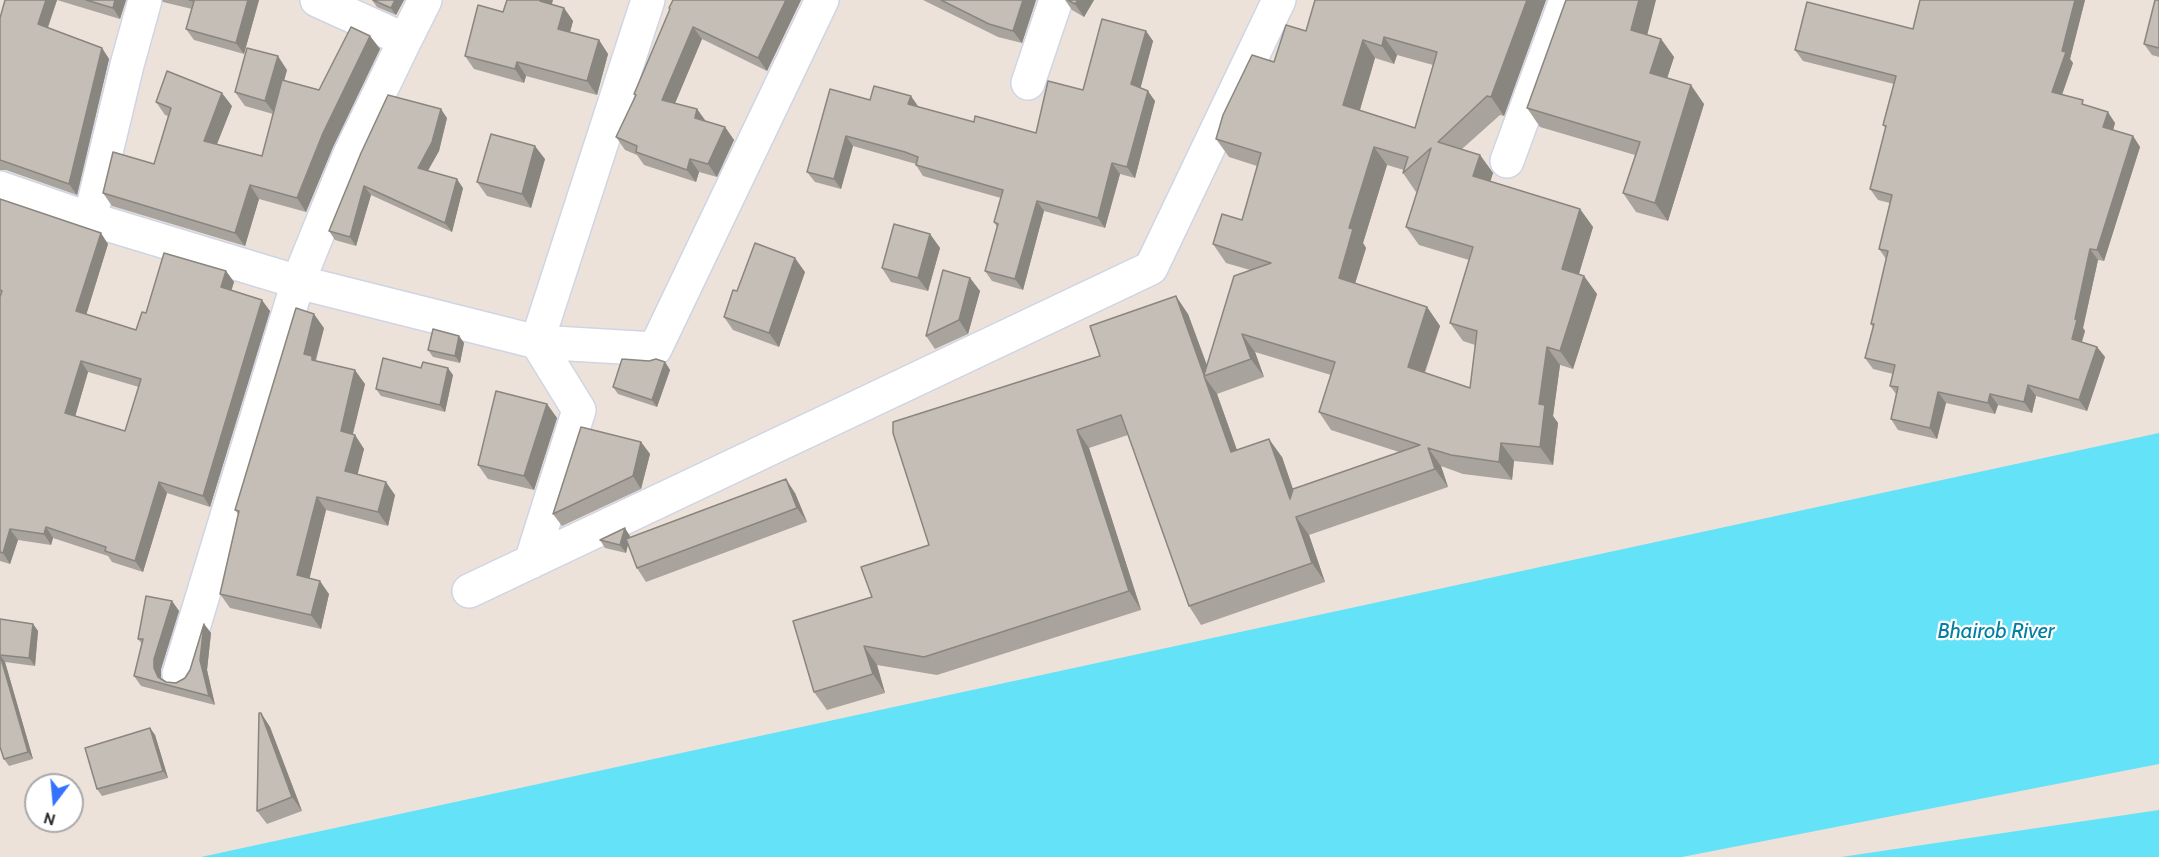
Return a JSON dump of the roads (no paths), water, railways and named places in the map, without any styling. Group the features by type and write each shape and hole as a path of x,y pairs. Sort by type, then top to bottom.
{"street":[{"path":"90,219 126,65 145,0"},
{"path":"317,0 405,40"},
{"path":"179,674 298,282 350,154 425,0"},
{"path":"531,562 579,410 537,342 648,0"},
{"path":"0,188 90,219 298,282 537,342 655,348 822,0"},
{"path":"1028,83 1056,0"},
{"path":"469,591 1151,268 1279,0"},
{"path":"1507,161 1566,0"}],"water":[{"name":"Bhairob River","path":"2159,433 2159,764 1682,857 201,857"},
{"path":"2159,810 2159,857 1841,857"}]}
